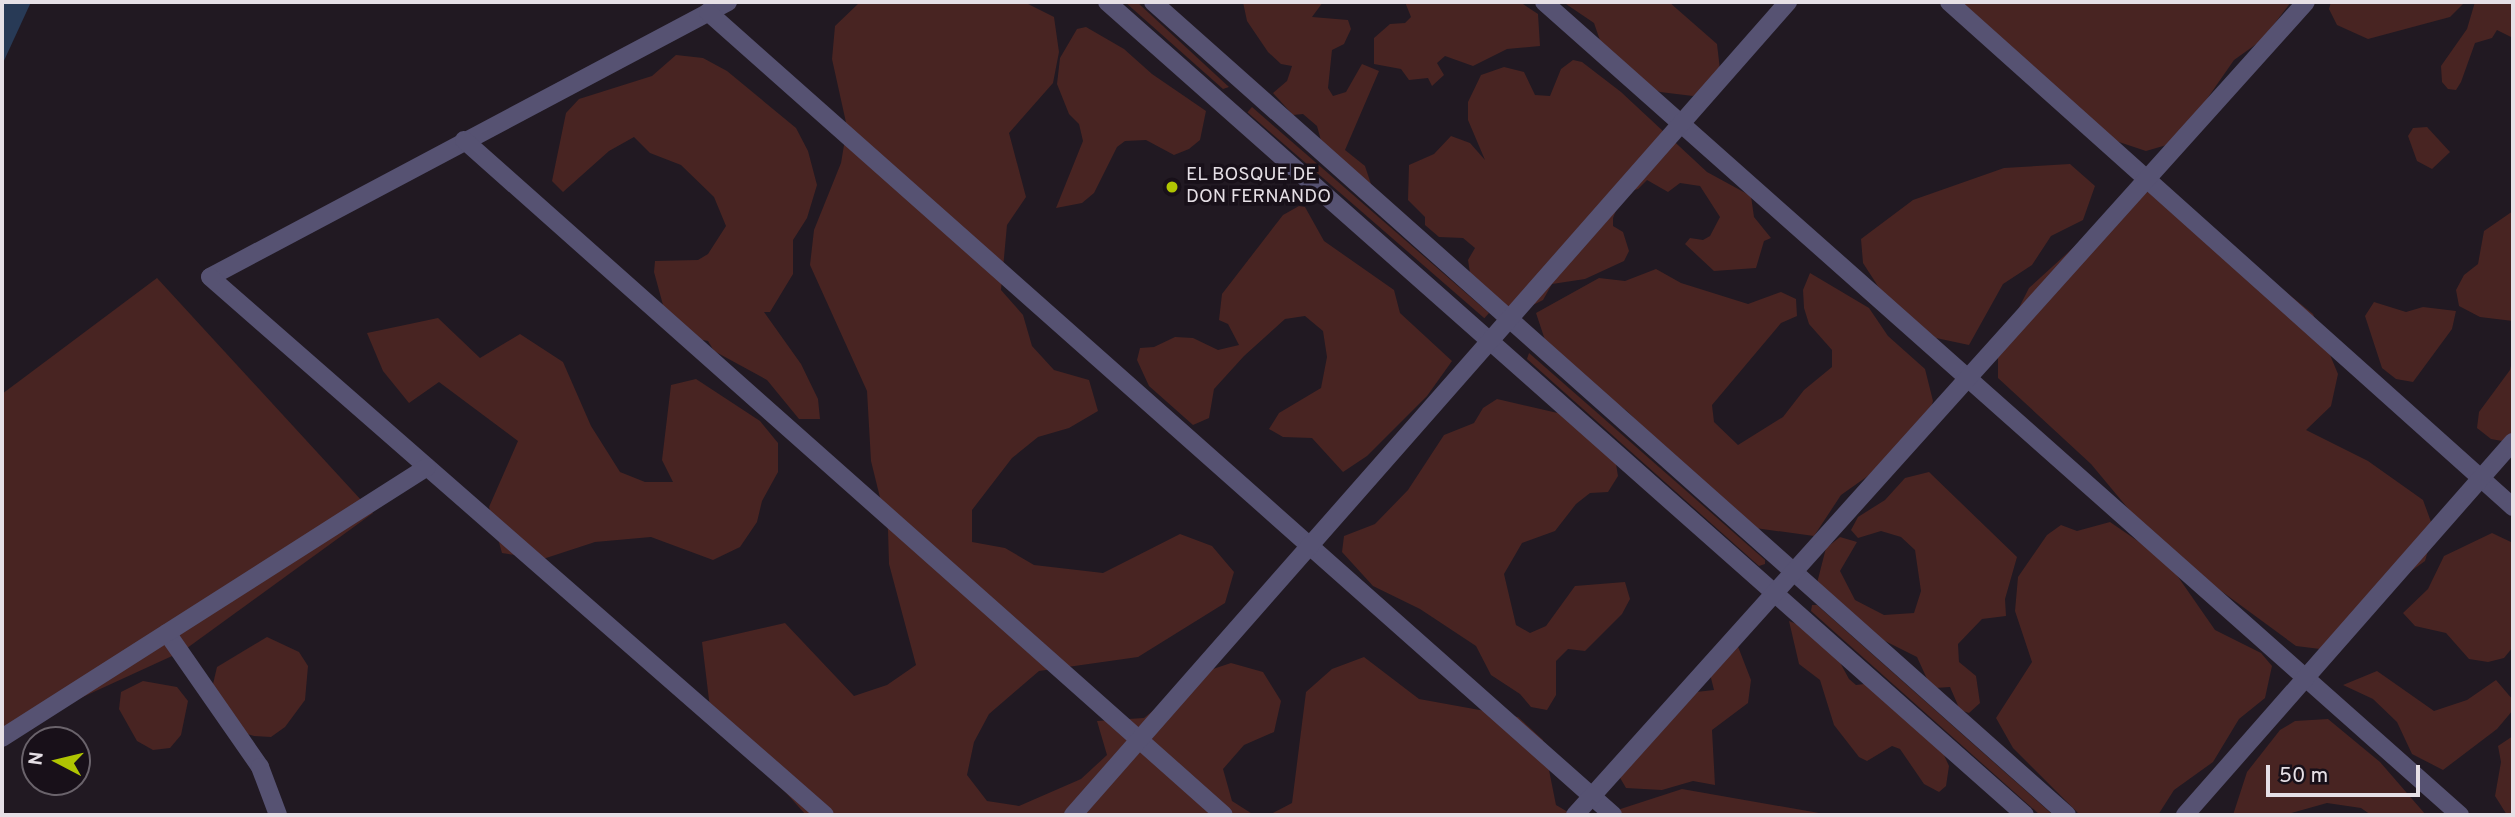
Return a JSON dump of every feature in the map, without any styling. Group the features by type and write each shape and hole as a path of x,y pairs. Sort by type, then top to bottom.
{"street":[{"path":"728,2 210,277 825,815"},
{"path":"1107,2 2025,815"},
{"path":"1153,2 2067,815"},
{"path":"1544,2 2460,815"},
{"path":"1073,815 1788,2"},
{"path":"1949,2 2513,507"},
{"path":"1575,815 2306,2"},
{"path":"708,12 1613,815"},
{"path":"1229,109 1250,88"},
{"path":"464,141 1224,815"},
{"path":"2185,815 2513,442"},
{"path":"2,738 427,467"},
{"path":"167,633 260,767 278,815"}],"shaded area":[{"path":"860,2 1024,2 1054,17 1059,52 1053,83 1009,133 1026,197 1007,225 1001,290 1023,315 1032,346 1054,370 1089,380 1098,411 1069,428 1038,437 1012,458 972,510 972,542 1005,548 1034,565 1103,573 1180,534 1212,546 1234,572 1225,603 1138,657 1039,671 989,714 974,742 967,775 987,801 1019,806 1081,779 1107,755 1097,721 1144,718 1198,674 1231,663 1263,672 1281,701 1274,732 1244,745 1223,769 1232,801 1254,815 806,815 710,708 702,642 785,623 854,696 887,685 916,665 889,564 888,530 871,461 867,391 810,265 814,230 841,163 847,127 832,59 835,26"},
{"path":"1125,2 1137,2 1229,87 1223,89"},
{"path":"1243,2 1323,2 1312,17 1348,20 1351,29 1344,44 1332,50 1328,88 1333,96 1346,92 1362,64 1379,71 1345,150 1365,166 1371,184 1362,191 1323,148 1317,126 1303,114 1293,115 1273,93 1287,81 1292,66 1281,64 1268,52 1247,21"},
{"path":"1405,2 1520,2 1538,14 1540,46 1507,49 1473,66 1445,56 1437,63 1444,75 1432,86 1428,78 1409,80 1401,69 1374,64 1374,38 1390,24 1405,23 1411,17"},
{"path":"1563,2 1669,2 1717,44 1721,78 1693,96 1660,92 1629,78 1605,55 1594,23"},
{"path":"1956,2 2291,2 2262,40 2234,60 2177,142 2146,151 2116,141"},
{"path":"2331,2 2465,2 2450,17 2368,39 2337,25 2329,9"},
{"path":"2475,2 2513,2 2513,38 2497,30 2492,38 2475,43 2461,82 2456,90 2448,89 2442,82 2441,66 2467,29"},
{"path":"1086,27 1124,49 1152,74 1206,111 1200,140 1189,149 1174,155 1146,140 1125,141 1117,147 1094,193 1082,203 1056,208 1083,141 1079,124 1069,114 1057,84 1060,58 1077,29"},
{"path":"676,55 703,58 727,71 796,128 808,151 817,185 807,218 793,240 793,274 770,312 764,312 801,364 818,399 820,419 799,419 767,380 714,351 708,341 683,336 669,327 654,272 655,261 698,260 708,254 726,226 714,197 681,165 650,153 634,137 609,151 563,192 552,181 566,113 579,99 652,76"},
{"path":"1573,60 1582,62 1621,92 1707,172 1751,196 1754,217 1771,238 1764,241 1756,268 1714,271 1685,244 1690,238 1703,240 1710,236 1720,217 1700,186 1680,183 1668,192 1647,180 1638,189 1623,193 1613,218 1613,226 1623,232 1629,251 1624,261 1585,279 1552,284 1543,300 1509,317 1470,273 1468,260 1475,248 1463,238 1439,237 1425,225 1425,217 1408,200 1409,165 1434,154 1451,136 1470,143 1485,160 1468,120 1468,102 1481,75 1504,67 1524,72 1535,95 1550,96 1561,69"},
{"path":"1252,107 1489,313 1484,318 1247,112"},
{"path":"2427,127 2450,152 2432,169 2417,161 2408,136 2413,128"},
{"path":"2070,164 2095,186 2083,220 2051,236 2032,265 2003,284 1969,345 1936,338 1883,294 1863,263 1861,239 1913,200 2004,168"},
{"path":"2154,174 2207,228 2313,314 2338,374 2331,406 2306,430 2368,461 2423,500 2434,530 2425,561 2371,600 2328,650 2296,646 2213,585 2136,518 2091,464 1998,378 1998,349 2029,288"},
{"path":"1299,206 1305,207 1324,241 1394,290 1400,313 1452,361 1427,396 1367,456 1343,472 1312,438 1283,437 1269,429 1279,413 1321,388 1327,357 1323,331 1305,316 1285,319 1244,356 1214,389 1209,418 1193,425 1149,386 1137,360 1140,348 1154,347 1175,337 1193,338 1218,350 1239,345 1228,324 1219,320 1222,294 1283,215"},
{"path":"2513,211 2513,321 2480,317 2459,306 2456,290 2464,275 2478,264 2484,231"},
{"path":"1656,269 1681,283 1748,304 1781,292 1796,299 1797,316 1781,323 1712,405 1714,422 1738,445 1783,417 1804,390 1832,367 1832,350 1809,324 1804,308 1803,290 1810,273 1869,308 1888,336 1925,369 1933,401 1928,417 1882,466 1841,495 1814,536 1755,528 1713,498 1627,411 1550,355 1536,313 1599,278 1625,281"},
{"path":"157,278 373,513 183,651 2,734 2,394"},
{"path":"2374,302 2406,312 2423,307 2456,311 2452,329 2413,382 2396,379 2382,368 2365,316"},
{"path":"438,318 480,358 520,334 563,362 591,426 620,472 645,482 673,482 662,460 671,385 696,379 760,421 778,443 778,472 762,501 757,522 740,547 713,560 651,537 595,542 543,559 502,553 489,507 518,441 439,382 409,403 383,371 367,333"},
{"path":"1529,353 1765,560 1765,564 1759,566 1527,359"},
{"path":"2513,357 2513,443 2491,439 2477,428 2479,412 2510,370"},
{"path":"1497,399 1562,414 1615,458 1618,476 1608,492 1590,493 1576,504 1555,531 1522,543 1504,574 1516,625 1530,633 1546,626 1575,586 1625,582 1630,599 1622,614 1585,651 1568,649 1556,661 1556,695 1547,710 1531,707 1520,694 1491,675 1476,646 1420,609 1373,586 1342,552 1344,536 1375,524 1408,490 1444,435 1474,423 1483,408"},
{"path":"1929,472 2017,557 2005,599 2006,616 1982,619 1958,644 1959,662 1976,676 1980,703 1969,713 1960,710 1950,687 1935,688 1928,681 1917,657 1873,635 1817,583 1826,548 1840,537 1857,542 1840,571 1855,600 1884,615 1914,613 1921,591 1915,550 1901,537 1881,531 1858,538 1851,530 1858,517 1885,500 1905,478"},
{"path":"2110,522 2167,561 2215,630 2261,653 2272,666 2265,698 2239,719 2213,762 2174,790 2158,815 2080,815 2013,748 1996,718 2032,662 2015,611 2018,577 2047,535 2061,525 2077,531"},
{"path":"2492,533 2513,543 2513,647 2504,658 2488,662 2469,659 2446,633 2415,626 2403,613 2428,589 2444,556"},
{"path":"1812,605 1817,605 2053,815 2040,815 1811,611"},
{"path":"1789,621 1825,635 1849,679 1856,685 1873,683 1939,744 1949,766 1946,786 1939,792 1924,784 1900,749 1892,746 1867,761 1859,757 1834,725 1820,680 1799,664"},
{"path":"267,637 299,652 308,666 305,700 285,727 271,737 237,731 215,702 213,684 217,667"},
{"path":"1737,644 1751,680 1748,703 1712,730 1715,785 1693,781 1662,790 1626,788 1619,776 1687,693 1714,690 1710,674"},
{"path":"1364,657 1419,699 1518,717 1543,740 1556,805 1573,815 1269,815 1292,803 1306,692 1332,669"},
{"path":"2377,671 2434,711 2467,700 2496,680 2513,700 2513,710 2497,729 2443,770 2412,754 2397,722 2373,699 2343,685"},
{"path":"143,681 177,687 188,701 181,735 170,748 153,750 137,741 119,709 121,692"},
{"path":"2328,719 2380,762 2426,815 2371,815 2361,808 2327,803 2284,815 2233,815 2247,772 2280,730 2295,721"},
{"path":"2513,736 2513,815 2507,815 2495,796 2501,762 2498,746"},
{"path":"1682,789 1819,813 1820,815 1602,815"}],"water":[{"path":"2,2 31,2 2,65"}],"place":[{"name":"EL BOSQUE DE DON FERNANDO","path":"1172,187"}]}
